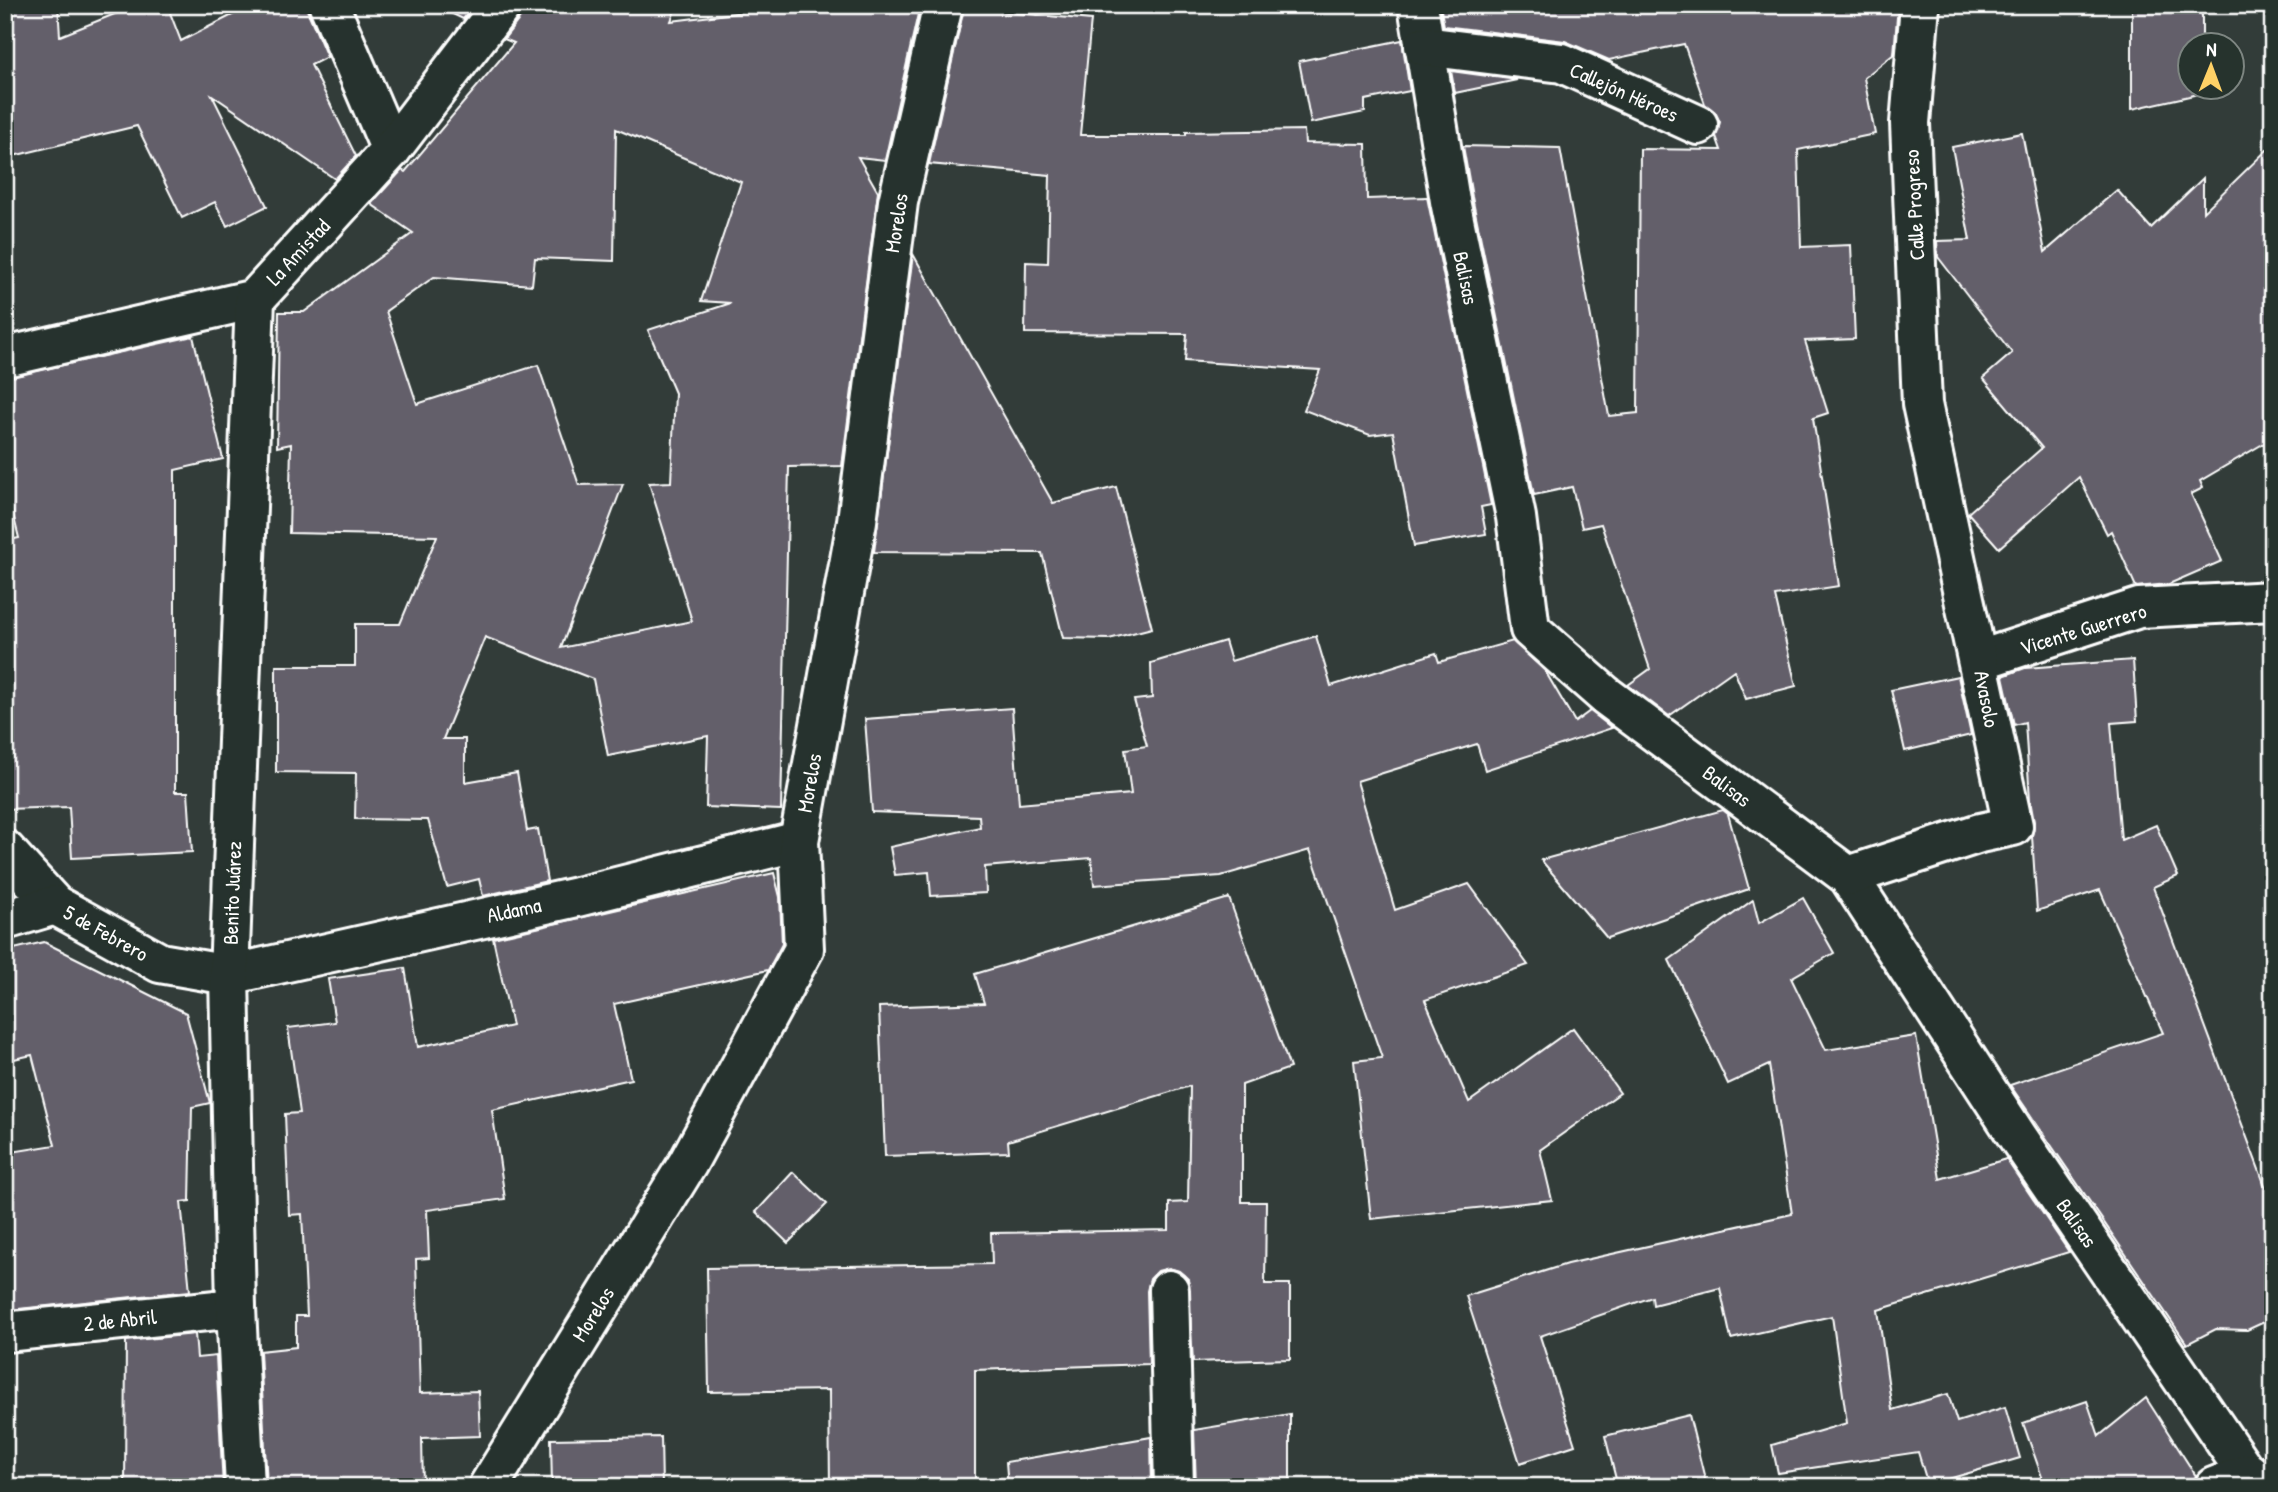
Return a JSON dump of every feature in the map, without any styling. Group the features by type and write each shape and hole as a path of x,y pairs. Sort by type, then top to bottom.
{"street":[{"path":"328,5 391,150"},
{"name":"La Amistad","path":"5,357 255,299 391,150 502,5"},
{"name":"Morelos","path":"488,1487 688,1163 804,949 799,841 857,521 898,202 943,5"},
{"name":"Balisas","path":"1418,5 1450,201 1516,517 1530,629 1605,695 1847,876 2017,1136 2253,1480"},
{"name":"Calle Progreso","path":"1920,5 1910,123 1922,404"},
{"name":"Callejón Héroes","path":"1424,46 1562,64 1698,125"},
{"name":"Benito Juárez","path":"246,1487 236,1308 229,975 255,299"},
{"name":"Avasolo","path":"1847,876 2013,826 1980,660 1922,404"},
{"name":"Vicente Guerrero","path":"1980,660 2138,608 2273,601"},
{"name":"Aldama","path":"229,975 577,897 799,841"},
{"name":"5 de Febrero","path":"5,850 55,905 160,963 229,975"},
{"path":"5,920 55,905"},
{"path":"1169,1290 1174,1487"},
{"name":"2 de Abril","path":"5,1332 236,1308"},
{"path":"2214,1487 2253,1480"}],"building":[{"path":"5,5 58,5 60,36 137,5 167,5 181,41 252,5 305,5 327,57 311,65 356,156 335,179 212,95 267,206 227,226 215,202 182,218 137,126 5,158"},
{"path":"434,5 474,5 463,19"},
{"path":"523,5 677,5 671,21 801,5 920,5 885,160 858,157 878,192 842,466 789,467 781,810 706,807 708,736 608,756 593,679 485,637 443,739 465,739 465,782 517,773 527,831 538,829 547,881 483,896 479,879 447,887 428,820 355,819 356,773 276,772 276,666 355,666 355,624 400,624 437,536 289,533 291,444 277,447 279,312 304,312 413,233 371,204 402,170 405,172 514,43 504,39 520,18","holes":["616,129 741,182 701,301 731,303 648,330 675,393 671,482 649,483 692,621 561,648 623,484 579,485 538,365 417,404 386,311 434,277 532,285 535,258 614,261"]},
{"path":"1440,5 1898,5 1894,54 1864,78 1875,134 1798,150 1801,247 1851,245 1855,339 1805,341 1828,413 1813,418 1839,586 1775,596 1796,686 1746,699 1734,670 1669,716 1628,685 1650,669 1601,524 1582,528 1572,487 1534,495 1463,146 1560,148 1609,416 1638,413 1640,149 1721,150 1716,136 1720,122 1715,112 1705,104 1684,44 1609,60 1565,41 1444,26"},
{"path":"2132,5 2202,5 2202,32 2176,32 2176,99 2132,109"},
{"path":"964,8 1091,20 1080,135 1186,135 1186,132 1304,130 1305,143 1366,144 1367,199 1427,197 1491,505 1481,507 1486,534 1414,546 1393,432 1370,435 1304,410 1320,370 1185,361 1187,334 1025,333 1026,262 1048,263 1050,175 929,164"},
{"path":"1402,40 1410,91 1365,100 1365,112 1311,123 1299,61"},
{"path":"1451,71 1517,80 1455,93"},
{"path":"2022,133 2045,252 2117,190 2151,228 2203,178 2203,212 2273,144 2273,438 2200,481 2203,488 2191,494 2222,561 2169,584 2136,587 2111,531 2107,534 2079,477 1999,548 1968,513 2042,448 1983,378 2012,353 1938,257 1937,241 1970,240 1952,147"},
{"path":"913,254 1053,503 1116,487 1152,628 1109,639 1063,638 1042,553 874,552"},
{"path":"193,336 223,459 175,470 175,792 188,792 192,852 72,858 69,807 5,809 5,541 19,538 5,482 5,378"},
{"path":"1316,636 1331,686 1436,653 1439,662 1513,641 1545,671 1575,722 1590,711 1612,728 1485,770 1477,744 1357,781 1395,910 1469,884 1528,965 1425,1000 1469,1102 1573,1028 1620,1093 1540,1150 1552,1200 1371,1219 1354,1061 1382,1058 1310,850 1221,876 1094,885 1091,858 985,867 986,893 931,896 929,872 895,875 890,847 980,827 979,816 872,812 865,719 1012,708 1019,804 1131,794 1125,749 1147,746 1134,700 1152,698 1151,663 1225,641 1231,661"},
{"path":"2133,660 2137,721 2111,723 2121,840 2156,825 2178,876 2153,887 2273,1207 2273,1318 2247,1330 2216,1329 2187,1344 2010,1085 2163,1033 2100,890 2037,911 2032,836 2034,822 2025,722 2014,725 2003,676 2025,668"},
{"path":"1958,676 1971,735 1905,751 1891,690"},
{"path":"1723,810 1728,814 1749,889 1607,938 1541,860"},
{"path":"774,873 780,897 782,944 768,970 614,1004 631,1079 492,1110 505,1199 427,1210 429,1258 416,1259 420,1393 478,1391 480,1436 422,1438 423,1487 267,1487 260,1351 296,1347 296,1316 307,1316 302,1214 289,1215 285,1114 300,1113 288,1028 335,1022 328,979 405,968 418,1047 512,1026 493,938"},
{"path":"1229,898 1290,1068 1242,1085 1242,1202 1266,1202 1265,1284 1290,1284 1290,1359 1193,1362 1188,1279 1179,1271 1169,1268 1158,1271 1150,1279 1147,1291 1149,1364 975,1370 975,1487 830,1487 829,1390 709,1392 707,1268 992,1264 991,1233 1169,1230 1169,1203 1188,1202 1190,1086 1008,1141 1009,1152 885,1156 879,1007 984,1003 975,974"},
{"path":"1803,898 1834,953 1791,978 1826,1050 1916,1036 1940,1179 2006,1159 2069,1252 1878,1310 1892,1410 1948,1394 1957,1422 2005,1407 2020,1458 1928,1485 1918,1452 1778,1473 1772,1445 1847,1423 1832,1316 1731,1339 1720,1288 1653,1305 1652,1297 1540,1336 1575,1445 1520,1463 1466,1296 1567,1264 1792,1214 1769,1065 1728,1084 1669,960 1753,900 1759,923"},
{"path":"44,942 186,1013 210,1103 192,1107 190,1201 181,1202 190,1291 9,1310 5,1282 5,1153 55,1145 32,1055 5,1061 5,951"},
{"path":"793,1172 827,1204 788,1243 756,1212"},
{"path":"195,1334 197,1358 216,1356 223,1487 125,1487 126,1341"},
{"path":"2146,1398 2196,1476 2193,1487 2035,1487 2043,1480 2023,1423 2087,1401 2099,1436"},
{"path":"1290,1414 1290,1487 1196,1487 1194,1430"},
{"path":"1689,1415 1707,1487 1618,1487 1605,1436"},
{"path":"661,1437 662,1487 552,1487 551,1439"},
{"path":"1151,1437 1152,1487 1008,1487 1006,1462"}]}
